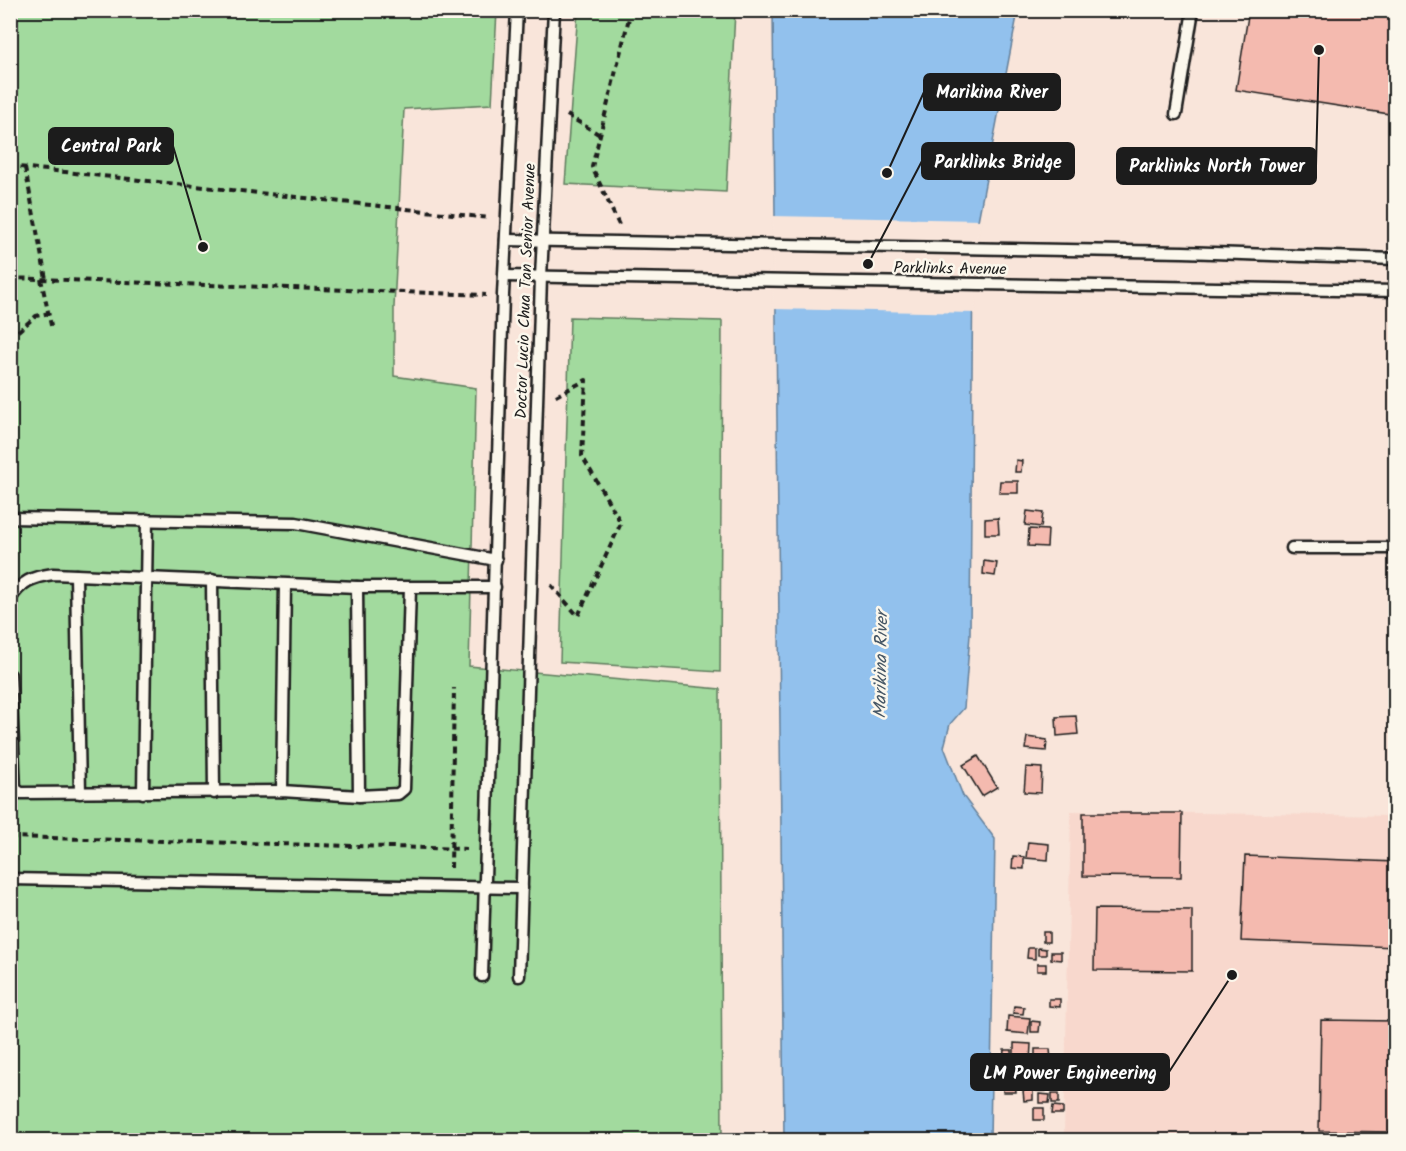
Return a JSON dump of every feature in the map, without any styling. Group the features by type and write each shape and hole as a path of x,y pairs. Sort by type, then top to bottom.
{"lane":[{"name":"Doctor Lucio Chua Tan Senior Avenue","path":"482,976 503,295 517,10"},
{"name":"Doctor Lucio Chua Tan Senior Avenue","path":"519,976 542,241 554,10"},
{"path":"1176,114 1193,10"},
{"name":"Parklinks Avenue","path":"506,240 1062,249 1395,259"},
{"name":"Parklinks Avenue","path":"504,276 1395,291"},
{"path":"10,518 296,523 496,560"},
{"path":"143,793 147,520"},
{"path":"1292,548 1395,548"},
{"path":"76,575 80,793"},
{"path":"10,598 21,583 33,577 76,575 285,585 410,588 495,587"},
{"path":"212,580 213,793"},
{"path":"282,791 285,585"},
{"path":"357,587 359,796"},
{"path":"10,675 15,789 21,793 282,791 359,796 398,794 404,789 410,588"},
{"path":"10,879 522,888"}],"path":[{"path":"627,242 592,167 631,10"},
{"path":"549,104 600,135"},
{"path":"10,166 506,220"},
{"path":"25,168 52,330"},
{"path":"10,278 503,295"},
{"path":"10,338 36,316 49,314"},
{"path":"532,568 578,616 621,523 582,456 586,380 537,406"},
{"path":"451,887 454,688"},
{"path":"10,837 486,849"}],"shaded area":[{"path":"1071,811 1395,816 1395,1140 1064,1135"}],"green space":[{"path":"11,11 497,11 492,104 404,109 394,307 394,376 476,388 469,666 720,689 722,1140 11,1140"},
{"path":"578,11 735,11 726,192 565,184"},
{"path":"570,317 722,321 720,672 560,662"}],"water":[{"path":"773,11 1018,11 973,247 970,635 964,708 950,724 944,747 963,796 995,839 990,1140 784,1140"}],"pier":[{"path":"772,216 981,220 976,247 975,313 773,309"}],"building":[{"path":"1249,10 1396,10 1396,115 1236,90"},
{"path":"1016,460 1022,461 1021,472 1015,472"},
{"path":"1000,481 1018,481 1018,493 999,493"},
{"path":"1027,511 1043,513 1041,527 1025,525"},
{"path":"998,518 999,534 985,534 985,519"},
{"path":"1029,529 1048,530 1047,547 1028,546"},
{"path":"984,561 997,563 995,576 983,574"},
{"path":"1076,716 1078,734 1057,736 1056,717"},
{"path":"1027,737 1047,740 1046,751 1025,749"},
{"path":"978,756 997,787 982,796 963,765"},
{"path":"1026,767 1042,768 1041,793 1024,792"},
{"path":"1083,813 1182,813 1181,877 1083,876"},
{"path":"1028,842 1049,844 1048,860 1026,858"},
{"path":"1013,856 1024,857 1024,869 1012,868"},
{"path":"1245,856 1396,862 1396,947 1241,941"},
{"path":"1095,909 1192,910 1192,971 1094,970"},
{"path":"1043,932 1049,932 1049,942 1043,942"},
{"path":"1028,948 1035,948 1035,959 1027,958"},
{"path":"1038,948 1046,949 1046,955 1038,955"},
{"path":"1051,952 1061,952 1061,960 1051,959"},
{"path":"1037,964 1046,964 1046,971 1037,971"},
{"path":"1049,999 1060,999 1060,1007 1049,1006"},
{"path":"1014,1006 1024,1007 1023,1014 1013,1013"},
{"path":"1008,1016 1030,1018 1028,1034 1007,1032"},
{"path":"1321,1020 1396,1021 1396,1132 1319,1131"},
{"path":"1031,1021 1040,1022 1039,1032 1031,1032"},
{"path":"1014,1043 1031,1044 1030,1062 1014,1062"},
{"path":"1035,1049 1050,1049 1051,1060 1035,1061"},
{"path":"1004,1050 1012,1050 1012,1062 1003,1061"},
{"path":"1038,1067 1048,1068 1046,1091 1036,1091"},
{"path":"1015,1080 1016,1092 1003,1092 1002,1081"},
{"path":"1023,1090 1033,1090 1033,1100 1024,1101"},
{"path":"1052,1093 1059,1093 1059,1103 1052,1103"},
{"path":"1039,1094 1050,1095 1049,1103 1039,1103"},
{"path":"1053,1106 1063,1107 1063,1114 1052,1114"},
{"path":"1034,1108 1044,1108 1044,1120 1034,1120"}],"place":[{"name":"Parklinks North Tower","path":"1319,50"},
{"name":"Marikina River","path":"887,173"},
{"name":"Central Park","path":"203,247"},
{"name":"Parklinks Bridge","path":"868,264"},
{"name":"LM Power Engineering","path":"1232,975"}]}
